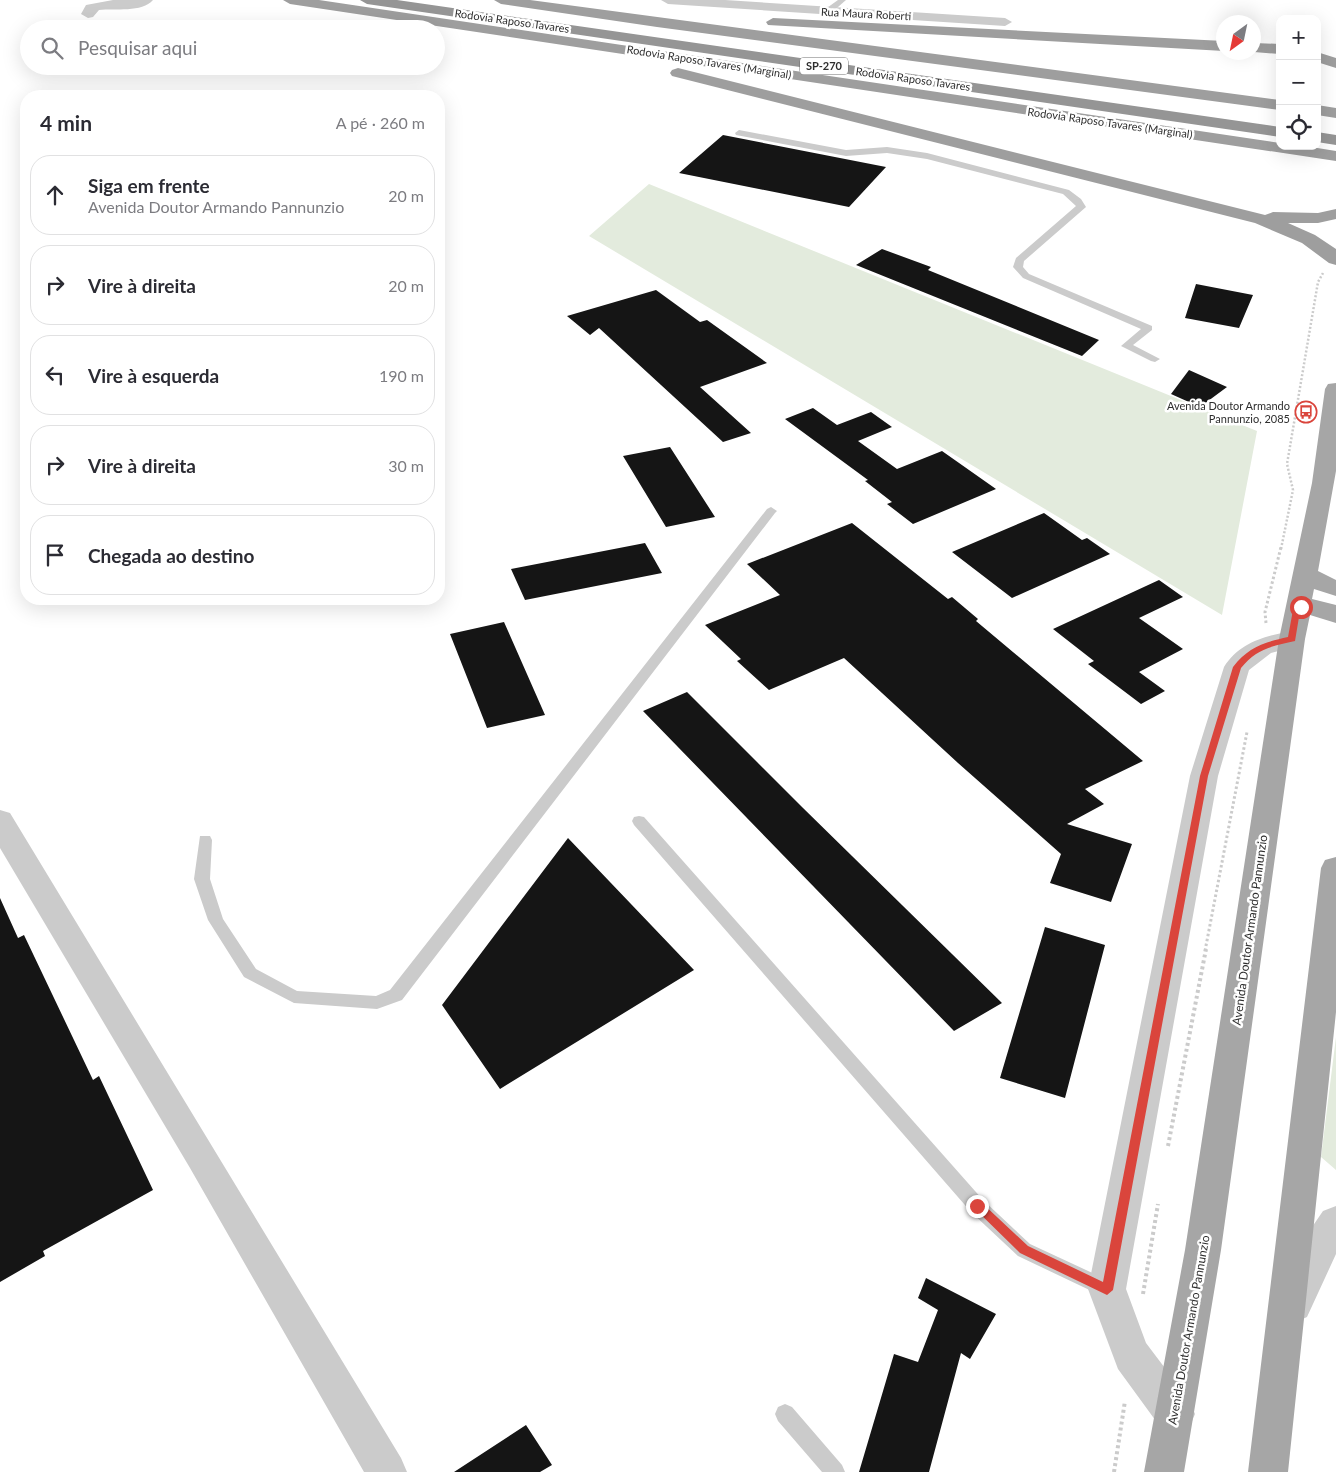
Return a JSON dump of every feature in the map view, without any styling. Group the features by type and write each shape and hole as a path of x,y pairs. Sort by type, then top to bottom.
{"highway":[{"name":"Rodovia Raposo Tavares (Marginal)","path":"290,0 431,20"},
{"name":"Rodovia Raposo Tavares","path":"367,0 1276,131"},
{"name":"Rodovia Raposo Tavares","path":"429,0 1276,121"},
{"name":"SP-270","path":"501,0 1276,105"},
{"path":"514,0 666,16 1216,46"},
{"name":"Rodovia Raposo Tavares (Marginal)","path":"445,22 1046,114 1336,156"},
{"path":"487,28 620,58 1212,206 1288,229 1306,238 1331,263"},
{"path":"1026,34 968,36 954,41 950,48 960,56 970,59 1070,78"},
{"path":"1261,48 1276,49"},
{"path":"1321,50 1336,49"},
{"path":"1321,58 1336,62"},
{"path":"972,146 923,128 917,116 932,104 947,102 1046,114"},
{"path":"1321,111 1336,113"},
{"path":"1321,128 1336,130"},
{"path":"1321,138 1336,140"},
{"path":"1212,206 1290,218 1318,218 1336,214"}],"main road":[{"name":"Avenida Doutor Armando Pannunzio","path":"1164,1472 1203,1250 1285,631 1330,482 1336,388"},
{"path":"1304,572 1315,582 1336,588"},
{"path":"1285,631 1310,606 1323,608 1336,615"},
{"path":"1268,1472 1282,1331 1336,868"}],"street":[{"path":"88,14 91,8 100,5 131,4 146,0"},
{"name":"Rua Maura Roberti","path":"668,0 827,12 1004,22"},
{"path":"1175,1414 1132,1356 1116,1317 1125,1294 1204,776 1237,667 1248,654 1285,631"},
{"path":"0,820 13,845 202,1157 387,1472"},
{"path":"1282,1331 1323,1242 1336,1222"}],"lane":[{"path":"827,12 842,0"},
{"path":"739,133 846,153 887,150 927,156 1066,192 1078,201 1081,207 1019,260 1018,267 1026,276 1148,328 1126,346 1155,359"},
{"path":"205,840 202,879 216,920 250,973 294,997 376,1003 396,995 771,511"},
{"path":"639,821 977,1206 1024,1250 1125,1294"},
{"path":"785,1414 835,1472"}],"path":[{"path":"1285,631 1265,612 1272,591 1293,490 1287,464 1292,424 1318,282 1331,263"},
{"path":"1166,1153 1249,724"},
{"path":"1125,1294 1158,1202"},
{"path":"1114,1472 1132,1356"}],"shaded area":[{"path":"649,184 1257,431 1222,615 589,236"},
{"path":"1336,1037 1336,1170 1321,1157"}],"building":[{"path":"723,135 886,167 849,207 679,173"},
{"path":"882,249 931,267 928,270 1099,340 1082,356 856,265"},
{"path":"1196,284 1253,295 1239,328 1185,318"},
{"path":"656,290 700,322 707,320 767,363 700,387 751,433 723,442 599,328 590,335 567,316"},
{"path":"1189,370 1227,387 1200,407 1171,394"},
{"path":"813,408 837,425 871,412 892,427 858,441 897,469 942,451 996,489 913,524 887,504 892,502 865,481 868,480 785,419"},
{"path":"670,447 715,517 666,527 623,456"},
{"path":"1044,513 1082,540 1087,538 1110,554 1012,598 952,552"},
{"path":"852,523 948,599 952,597 978,619 976,621 1143,761 1085,789 1104,804 1067,824 1132,844 1111,902 1050,883 1061,854 958,763 844,658 769,690 737,661 741,659 705,625 780,595 747,564"},
{"path":"645,543 662,573 525,600 511,569"},
{"path":"1159,580 1183,597 1139,618 1183,649 1139,672 1165,691 1141,704 1088,664 1094,661 1053,629"},
{"path":"504,622 545,715 487,728 450,634"},
{"path":"687,692 1002,1003 954,1031 643,711"},
{"path":"568,838 694,970 500,1089 442,1005"},
{"path":"0,898 18,938 24,935 93,1080 99,1076 153,1190 43,1251 45,1256 0,1282"},
{"path":"1045,927 1105,945 1065,1098 1000,1078"},
{"path":"926,1278 996,1314 970,1359 961,1353 929,1472 859,1472 894,1354 918,1362 938,1310 918,1298"},
{"path":"526,1425 552,1465 540,1472 454,1472"}],"place":[{"name":"Avenida Doutor Armando Pannunzio, 2085","path":"1306,412"}],"route":[{"path":"977,1206 1024,1250 1107,1290 1204,776 1237,667 1248,654 1267,644 1292,639 1297,610 1301,607"}]}
